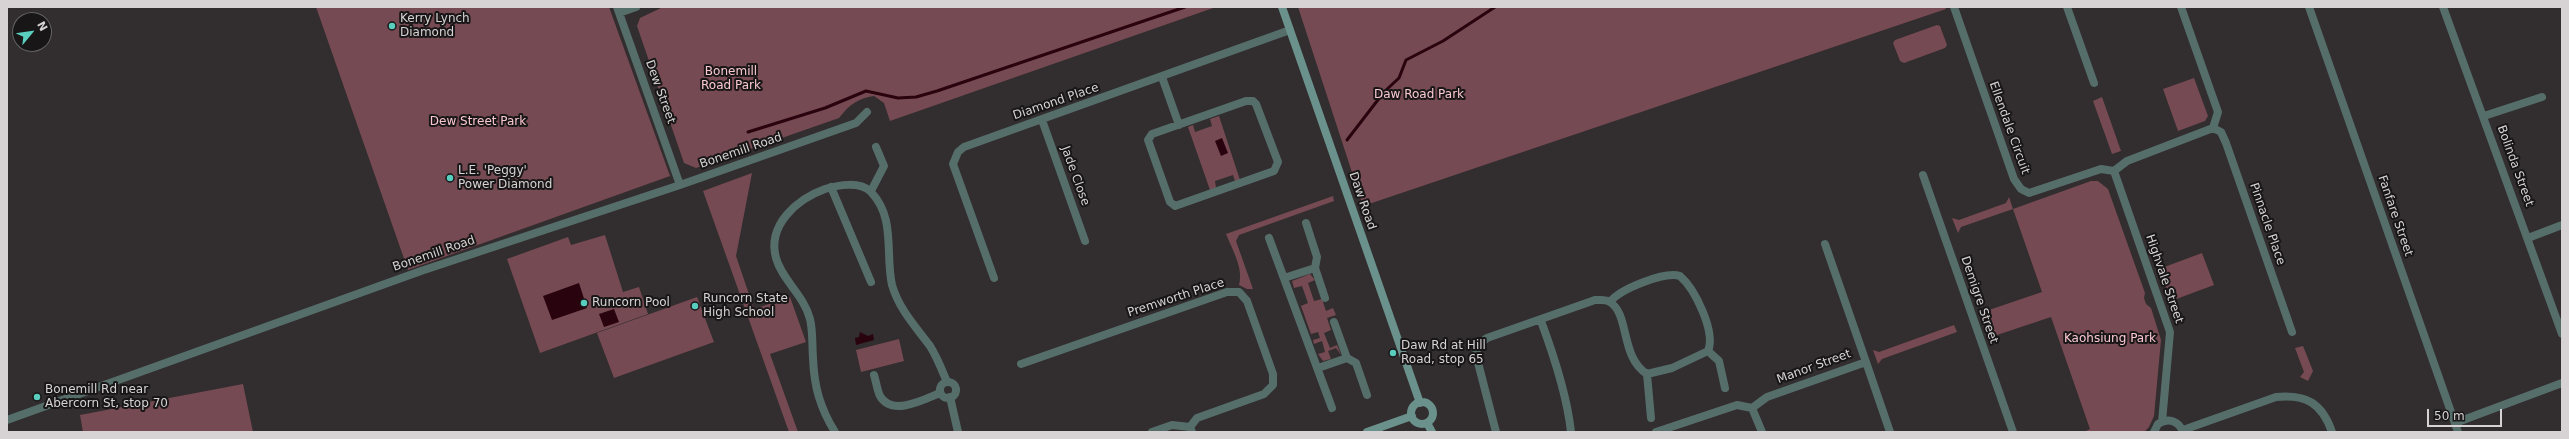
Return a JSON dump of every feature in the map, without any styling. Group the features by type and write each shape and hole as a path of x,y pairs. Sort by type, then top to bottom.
{"street":[{"path":"618,10 636,7"},
{"name":"Daw Road","path":"1282,7 1420,403 1430,405 1433,411 1432,418 1427,423"},
{"name":"Ellendale Circuit","path":"1954,7 2014,179 2021,189 2029,193 2036,192 2101,169 2114,171"},
{"path":"2067,7 2094,83"},
{"path":"2114,171 2127,161 2213,128 2218,112 2181,7"},
{"name":"Fanfare Street","path":"2309,7 2458,432"},
{"name":"Bolinda Street","path":"2446,8 2562,334"},
{"name":"Dew Street","path":"618,10 680,185"},
{"name":"Diamond Place","path":"994,278 953,164 958,152 964,147 1290,30"},
{"path":"1162,77 1179,125"},
{"path":"2484,116 2542,97"},
{"path":"1246,101 1253,101 1259,111 1278,162 1277,166 1274,171 1174,206 1170,202 1148,140 1152,134 1179,125 1246,101"},
{"name":"Bonemill Road","path":"7,420 416,273 680,185 856,123 867,112"},
{"name":"Jade Close","path":"1042,120 1085,241"},
{"name":"Pinnacle Place","path":"2213,128 2221,132 2226,143 2292,332"},
{"path":"870,191 884,166 876,147"},
{"name":"Highvale Street","path":"2114,171 2170,332 2162,422"},
{"name":"Demigre Street","path":"1923,175 2013,432"},
{"path":"834,432 816,393 810,319 797,291 776,259 775,244 779,226 787,213 801,200 831,187 852,184 870,191 881,208 889,229 889,263 892,285 899,302 914,328 930,347 947,382 955,386 954,394 950,397"},
{"path":"831,187 871,282"},
{"path":"1306,223 1317,257 1315,268 1325,298"},
{"path":"2528,238 2562,225"},
{"path":"1269,238 1332,408"},
{"name":"Manor Street","path":"1752,408 1767,397 1866,362 1825,244"},
{"path":"1284,278 1315,268"},
{"path":"1610,302 1622,291 1668,275 1680,276 1691,291 1707,323 1711,340 1708,351 1672,368 1647,374"},
{"name":"Premworth Place","path":"1021,364 1227,292 1239,292 1247,301 1273,374 1273,385 1264,394 1197,418 1191,430"},
{"path":"1496,432 1478,366 1477,347 1487,338 1541,321 1595,300 1610,302 1617,311 1634,362 1647,374 1651,418"},
{"path":"1541,321 1568,401 1571,432"},
{"path":"1334,322 1347,358 1356,363 1367,395"},
{"path":"1708,351 1719,361 1725,388"},
{"path":"1318,368 1347,358"},
{"path":"1866,362 1890,432"},
{"path":"874,375 880,397 888,404 903,406 940,393"},
{"path":"940,393 941,386 947,382"},
{"path":"2454,423 2562,384"},
{"path":"940,393 943,396 950,397"},
{"path":"2154,432 2162,422 2174,421 2183,431 2276,397 2291,396 2304,398 2316,405 2328,420 2332,432"},
{"path":"950,397 958,432"},
{"path":"1420,403 1412,409 1412,416 1418,423 1427,423 1432,432"},
{"path":"1656,432 1738,405 1752,408 1762,432"},
{"path":"1367,432 1412,416"},
{"path":"1152,432 1172,425 1191,430"}],"green space":[{"name":"Dew Street Park","path":"316,7 609,7 670,176 408,270"},
{"name":"Bonemill Road Park","path":"663,7 1216,7 890,121 884,103 874,96 863,98 846,109 839,118 696,168 684,163 637,26 640,18"},
{"name":"Daw Road Park","path":"1298,7 1945,7 1946,9 1363,206"},
{"path":"1937,25 1940,26 1947,45 1945,48 1904,63 1900,61 1893,43 1895,40"},
{"path":"2194,78 2208,116 2205,121 2178,131 2163,89"},
{"path":"2102,97 2121,151 2112,154 2093,101"},
{"path":"1219,116 1240,180 1235,181 1233,175 1215,181 1216,188 1210,190 1188,127 1193,125 1195,132 1212,126 1210,119"},
{"path":"752,173 736,256 754,309 790,297 806,342 770,354 798,432 789,432 703,191"},
{"name":"Kaohsiung Park","path":"2091,181 2098,181 2108,189 2145,293 2144,298 2146,304 2151,308 2161,340 2154,416 2149,427 2144,432 2084,432 2090,429 2051,317 1994,336 1986,311 2042,292 2013,209"},
{"path":"1333,196 1334,201 1239,235 1236,241 1253,289 1247,289 1239,285 1239,266 1226,234"},
{"path":"2009,197 2013,209 1961,227 1958,233 1952,218 1959,220 2006,203"},
{"name":"Runcorn Pool","path":"605,235 623,292 639,287 648,314 540,353 507,259 568,237 571,245"},
{"path":"2202,253 2214,285 2171,301 2159,269"},
{"path":"1310,274 1315,280 1308,283 1314,301 1322,299 1326,311 1333,308 1336,315 1327,318 1331,330 1324,333 1330,348 1337,345 1341,355 1336,348 1328,351 1331,359 1323,361 1318,354 1325,352 1322,341 1314,344 1313,340 1320,338 1318,332 1311,334 1301,306 1308,303 1302,286 1294,288 1292,281"},
{"path":"697,297 714,342 614,378 597,333"},
{"path":"1954,325 1957,332 1882,359 1878,364 1873,350 1879,352"},
{"path":"899,339 904,361 861,372 856,350"},
{"path":"2303,346 2313,371 2308,381 2300,377 2304,372 2295,348"},
{"path":"243,384 253,432 83,432 80,415"}],"shaded area":[{"path":"1222,138 1228,153 1221,156 1215,141"},
{"path":"579,283 587,308 552,320 543,296"},
{"path":"614,309 619,322 604,327 599,314"},
{"path":"860,332 868,336 873,334 874,340 856,345 855,338 859,337"}],"waterway":[{"path":"748,132 825,108 866,91 898,98 916,97 937,91 1185,7"},
{"path":"1347,140 1384,92 1399,78 1406,60 1443,41 1495,7"}],"place":[{"name":"Kerry Lynch Diamond","path":"392,26"},
{"name":"L.E. 'Peggy' Power Diamond","path":"450,178"},
{"name":"Runcorn Pool","path":"584,303"},
{"name":"Runcorn State High School","path":"695,306"},
{"name":"Daw Rd at Hill Road, stop 65","path":"1393,353"},
{"name":"Bonemill Rd near Abercorn St, stop 70","path":"37,397"}]}
